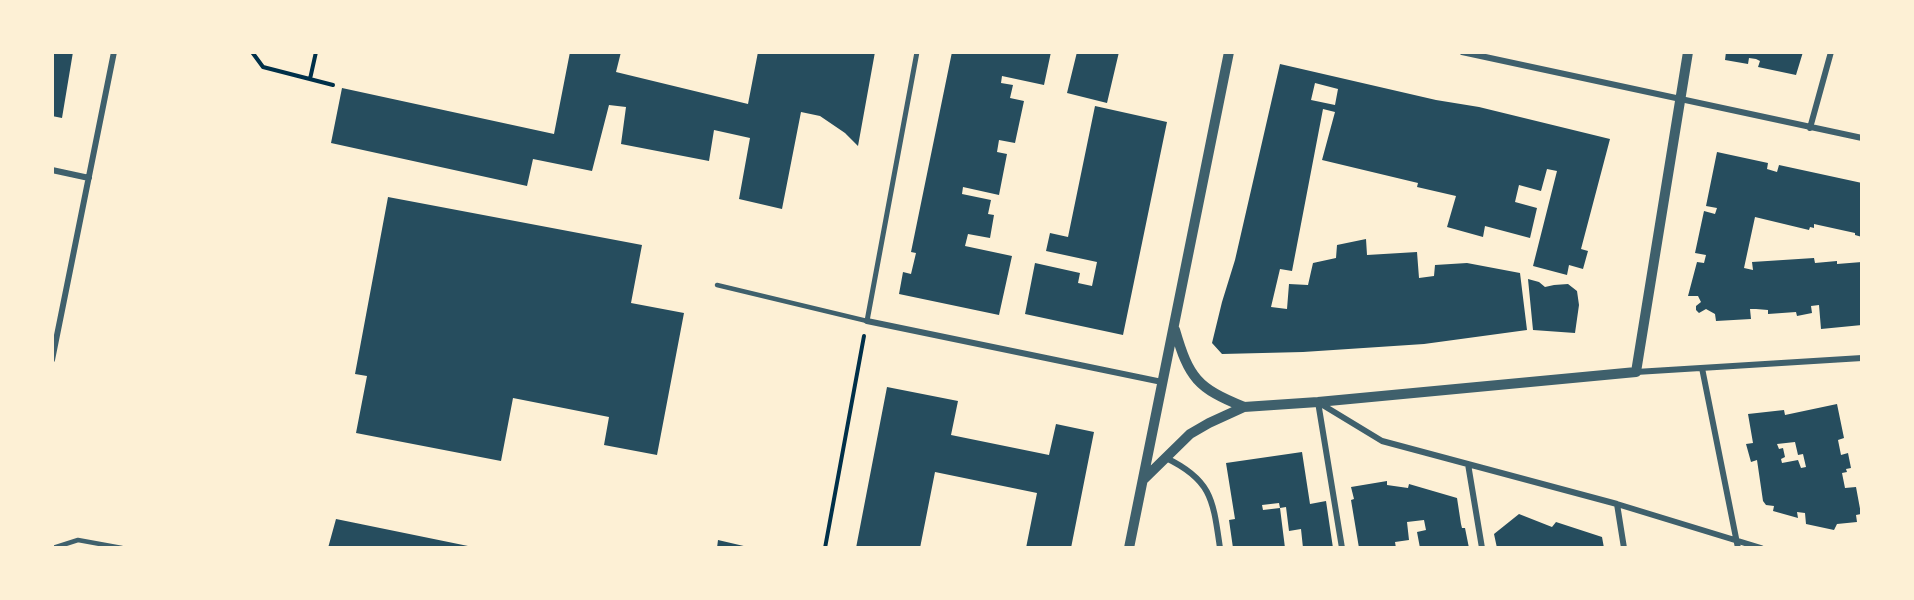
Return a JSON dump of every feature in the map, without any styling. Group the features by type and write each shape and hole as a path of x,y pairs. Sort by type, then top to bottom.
{"street":[{"path":"52,360 114,52"},
{"path":"917,52 867,321 1162,382"},
{"path":"1129,548 1229,52"},
{"path":"1462,52 1862,138"},
{"path":"1636,372 1688,52"},
{"path":"1810,128 1831,52"},
{"path":"52,170 89,178"},
{"path":"1174,327 1184,360 1196,380 1216,395 1244,407"},
{"path":"1143,480 1190,434 1244,407 1636,372 1862,358"},
{"path":"1702,368 1737,544"},
{"path":"1318,402 1382,441 1617,504 1737,544 1761,548"},
{"path":"1318,402 1342,548"},
{"path":"1165,458 1188,471 1206,488 1215,511 1220,548"},
{"path":"1468,464 1482,548"},
{"path":"1617,504 1624,548"}],"lane":[{"path":"717,285 867,321"},
{"path":"53,548 78,540 122,548"}],"path":[{"path":"252,52 263,67 333,85"},
{"path":"310,79 316,52"},
{"path":"825,548 867,321"}],"building":[{"path":"52,52 73,52 62,118 52,116"},
{"path":"570,52 621,52 616,72 748,104 758,52 875,52 858,146 845,133 820,116 801,112 782,209 739,199 750,138 714,130 709,161 621,144 626,107 609,105 592,171 533,159 527,186 331,143 342,88 554,134"},
{"path":"952,52 1051,52 1044,85 1002,76 1001,83 1013,85 1010,98 1024,101 1015,143 999,140 997,152 1007,154 999,195 963,187 962,194 991,200 988,214 994,215 990,238 968,234 965,246 1012,256 999,315 899,294 903,272 911,274 916,253 911,252"},
{"path":"1077,52 1119,52 1107,103 1067,93"},
{"path":"1726,52 1803,52 1796,75 1758,67 1760,61 1756,59 1749,58 1748,64 1725,60"},
{"path":"1280,64 1436,100 1479,107 1610,139 1581,249 1588,251 1583,269 1569,265 1567,275 1533,266 1557,171 1547,169 1541,191 1519,185 1515,202 1537,208 1530,238 1485,226 1483,237 1447,227 1456,196 1417,187 1418,183 1322,160 1335,112 1323,109 1292,271 1280,269 1271,307 1287,309 1289,284 1308,285 1313,263 1336,258 1337,245 1366,239 1367,255 1417,252 1419,278 1434,276 1435,265 1467,263 1520,273 1527,330 1424,344 1303,352 1222,354 1212,343 1235,260","holes":["1315,83 1338,89 1335,105 1311,100"]},
{"path":"1095,106 1167,122 1123,335 1025,314 1035,263 1080,273 1078,283 1092,286 1097,262 1046,251 1050,233 1068,237"},
{"path":"1717,152 1768,163 1767,169 1777,172 1779,165 1862,183 1862,237 1855,233 1814,224 1814,228 1810,227 1809,230 1755,217 1744,268 1753,270 1752,262 1814,258 1815,263 1862,262 1862,325 1821,329 1819,305 1811,306 1812,313 1797,316 1796,312 1768,314 1768,310 1750,309 1751,319 1716,321 1715,314 1706,309 1699,313 1696,310 1696,306 1701,302 1698,296 1688,296 1697,262 1704,263 1706,255 1695,253 1704,211 1715,214 1717,208 1706,206"},
{"path":"388,197 642,245 631,303 684,313 657,455 604,445 609,417 513,398 501,461 356,433 367,376 355,374"},
{"path":"1528,279 1539,282 1545,287 1568,284 1577,291 1579,305 1575,333 1533,330"},
{"path":"887,387 958,401 951,435 1049,455 1056,424 1094,432 1071,548 1026,548 1037,493 935,472 920,548 856,548"},
{"path":"1837,404 1844,438 1838,440 1841,455 1848,453 1851,468 1842,473 1845,488 1856,487 1861,514 1856,515 1857,522 1837,524 1834,530 1806,524 1805,513 1797,512 1798,518 1773,511 1774,506 1766,505 1763,501 1757,460 1751,462 1746,444 1753,443 1748,414 1784,410 1785,415","holes":["1795,442 1798,455 1803,454 1806,467 1801,468 1798,460 1782,463 1781,459 1785,457 1783,448 1779,449 1777,444"]},
{"path":"1302,452 1310,504 1326,501 1333,548 1303,548 1301,529 1289,531 1286,507 1280,508 1285,548 1233,548 1229,520 1235,519 1226,463","holes":["1279,503 1280,508 1263,510 1262,505"]},
{"path":"1387,481 1387,485 1408,488 1409,484 1457,498 1461,524 1462,528 1465,528 1469,548 1420,548 1417,532 1426,530 1424,520 1407,522 1409,540 1395,542 1396,548 1359,548 1351,487"},
{"path":"1519,514 1552,527 1556,522 1602,537 1604,548 1497,548 1494,534"},
{"path":"336,519 468,546 468,548 328,548"},
{"path":"718,540 748,547 748,548 717,548"}]}
